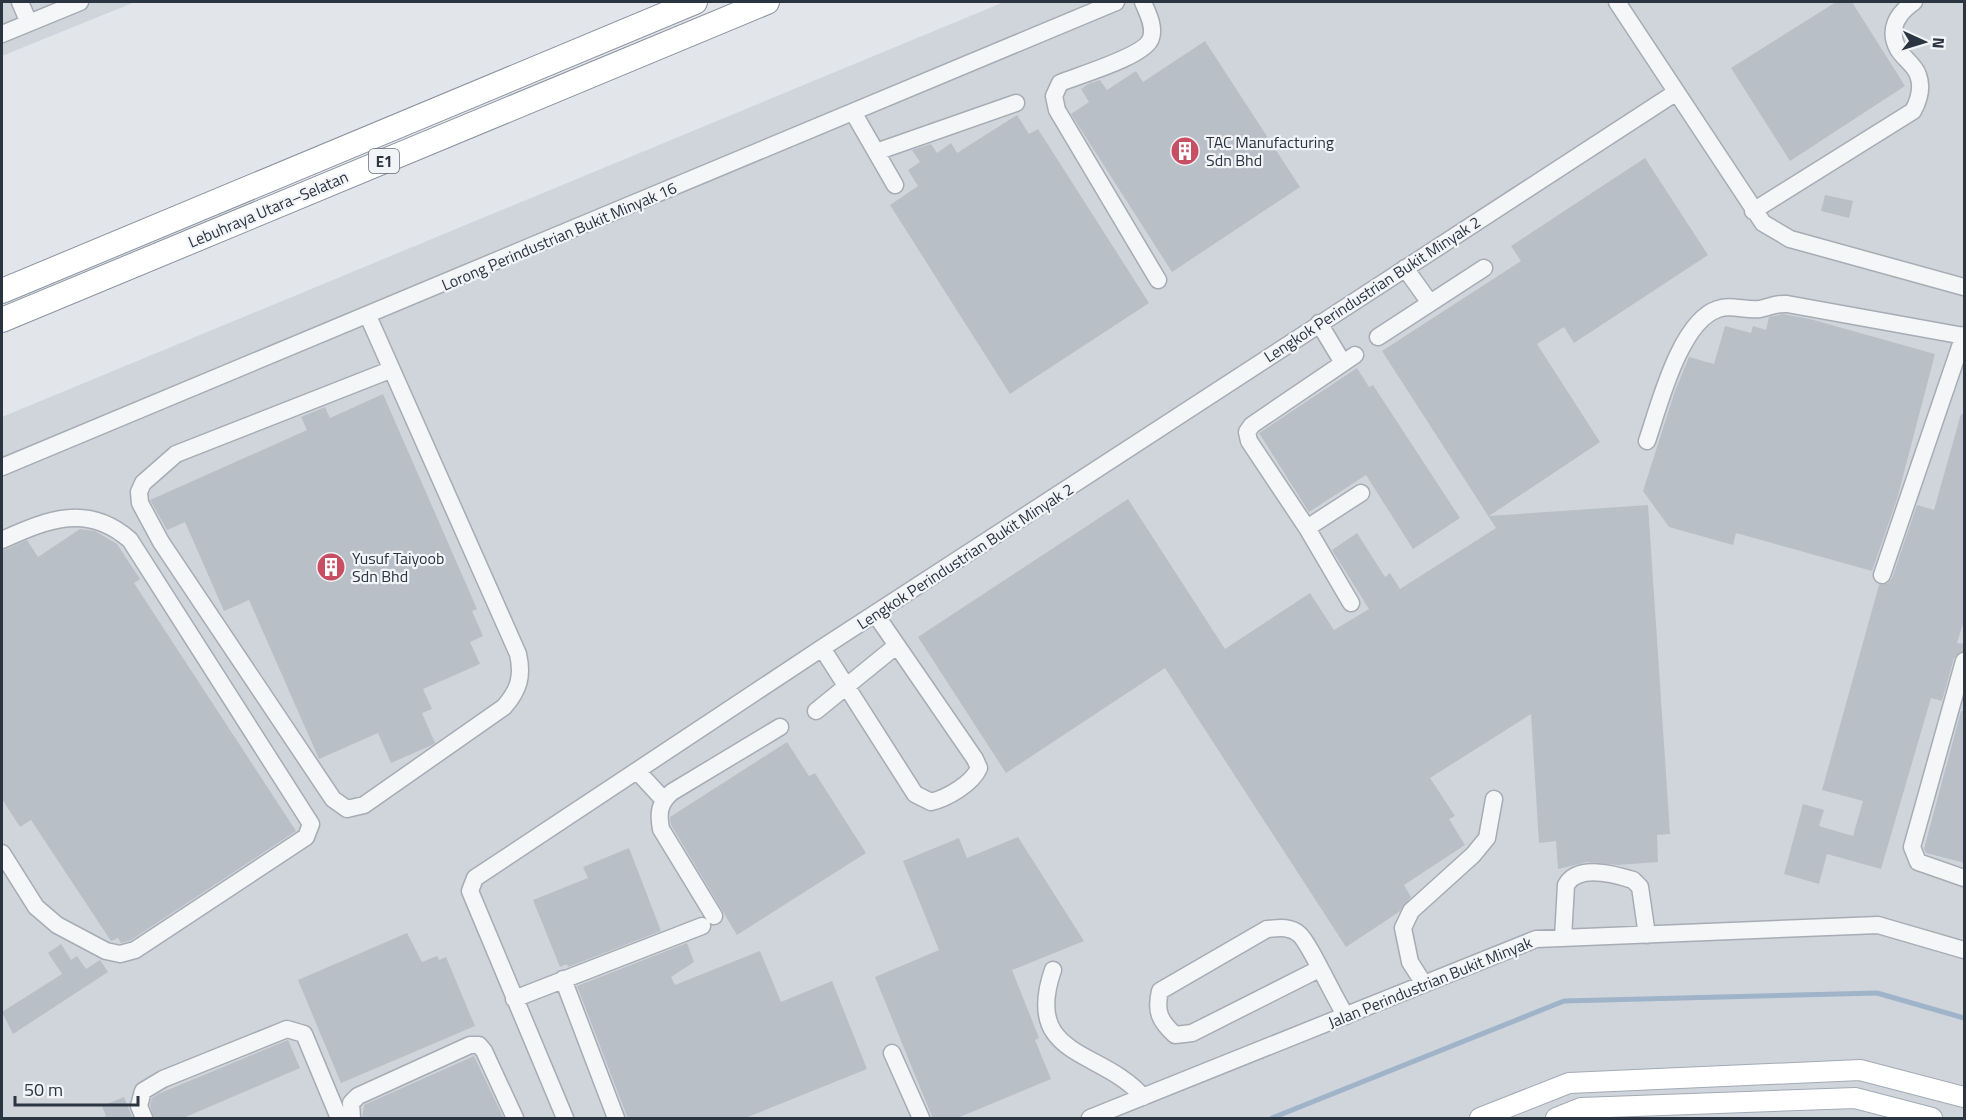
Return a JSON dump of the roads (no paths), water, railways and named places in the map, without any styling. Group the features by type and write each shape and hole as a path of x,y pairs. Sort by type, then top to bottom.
{"highway":[{"name":"Lebuhraya Utara–Selatan","path":"2,291 695,2"},
{"name":"Lebuhraya Utara–Selatan","path":"2,320 767,2"}],"main road":[{"path":"1480,1119 1569,1083 1860,1070 1965,1097"},
{"path":"1556,1119 1581,1108 1855,1098 1932,1119"}],"street":[{"path":"20,2 29,23"},
{"path":"2,34 80,2"},
{"name":"Lorong Perindustrian Bukit Minyak 16","path":"2,467 1116,2"},
{"path":"1143,2 1153,29 1151,40 1141,51 1060,82 1054,96 1057,110 1158,280"},
{"path":"1617,2 1753,212 1769,228 1790,239 1965,287"},
{"path":"1753,212 1913,111 1920,97 1918,75 1897,48 1894,30 1899,12 1914,2"},
{"name":"Lengkok Perindustrian Bukit Minyak 2","path":"565,1119 470,891 475,878 491,865 638,772 822,648 1675,93"},
{"path":"876,152 1016,103"},
{"path":"853,112 895,185"},
{"path":"1405,268 1430,303"},
{"path":"1378,337 1484,268"},
{"path":"1647,441 1678,350 1709,312 1721,307 1758,309 1777,303 1787,304 1964,335 1882,575"},
{"path":"368,316 518,654 521,668 520,683 514,696 504,707 364,805 347,809 333,799 161,542 140,503 139,492 143,483 176,454 390,370"},
{"path":"1319,323 1349,359 1252,424 1247,432 1249,441 1307,528 1351,603"},
{"path":"1307,528 1362,493"},
{"path":"2,540 35,525 81,516 117,528 130,540 311,824 306,837 135,950 120,954 106,951 57,925 36,907 2,853"},
{"path":"822,648 915,794 922,800 931,802 940,800 975,777 978,768 975,759 876,615"},
{"path":"816,711 896,646"},
{"path":"1965,660 1912,847 1918,862 1965,878"},
{"path":"514,999 708,921 661,829 658,814 663,799 780,727"},
{"path":"638,772 663,799"},
{"path":"1424,984 1410,962 1403,928 1411,911 1473,855 1487,838 1494,800"},
{"path":"1563,938 1566,885 1569,878 1579,873 1633,880 1640,887 1647,935"},
{"name":"Jalan Perindustrian Bukit Minyak","path":"1090,1119 1536,939 1878,925 1965,950"},
{"path":"1319,969 1192,1033 1175,1035 1161,1022 1156,1007 1160,991 1267,929 1284,927 1300,934 1346,1016"},
{"path":"1053,970 1046,990 1045,1008 1051,1027 1066,1047 1088,1061 1126,1078 1143,1097"},
{"path":"563,979 616,1119"},
{"path":"144,1119 139,1106 143,1091 163,1079 287,1029 304,1034 339,1119"},
{"path":"352,1119 351,1103 358,1096 470,1045 479,1045 484,1051 515,1119"},
{"path":"892,1053 921,1119"}],"waterway":[{"path":"1272,1118 1564,1001 1877,993 1964,1018"}],"place":[{"name":"TAC Manufacturing Sdn Bhd","path":"1185,151"},
{"name":"Yusuf Taiyoob Sdn Bhd","path":"331,567"}]}
